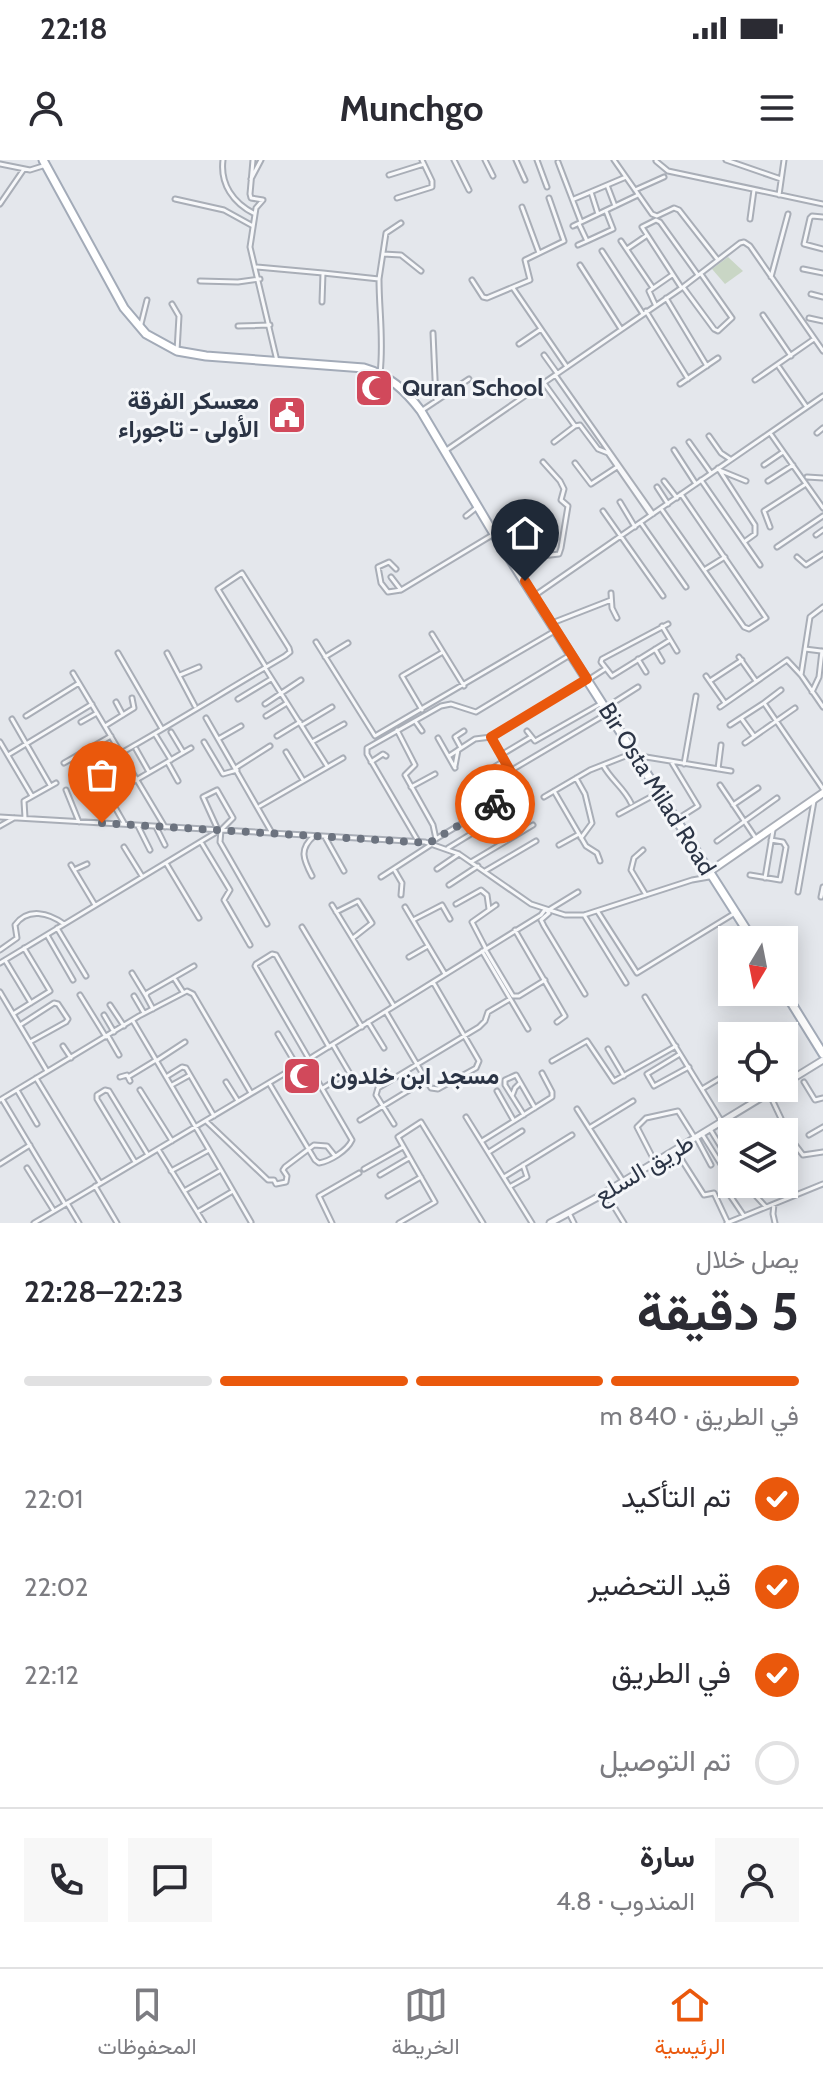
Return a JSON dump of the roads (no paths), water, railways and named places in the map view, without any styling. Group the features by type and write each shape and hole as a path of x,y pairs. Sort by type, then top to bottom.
{"main road":[{"name":"Bir Osta Milad Road","path":"44,162 124,308 138,327 164,346 206,356 341,364 380,373 407,393 744,926"},
{"path":"712,875 823,791"},
{"path":"793,1006 823,1057"}],"street":[{"path":"223,160 221,176 224,183 242,206 255,214"},
{"path":"253,160 249,182 251,198 263,200 258,203 250,247 277,361"},
{"path":"249,182 261,160"},
{"path":"454,160 469,190"},
{"path":"485,160 493,176"},
{"path":"516,160 525,180"},
{"path":"537,160 547,187"},
{"path":"614,160 655,216 674,208 679,210 718,260"},
{"path":"726,160 781,179"},
{"path":"779,195 783,160"},
{"path":"656,161 666,171 823,204"},
{"path":"0,164 35,169 44,162"},
{"path":"389,175 423,162 432,181 432,187 397,198"},
{"path":"558,162 587,241"},
{"path":"0,204 24,169"},
{"path":"573,200 626,177"},
{"path":"635,190 664,177"},
{"path":"607,185 615,206"},
{"path":"750,219 754,190"},
{"path":"591,192 598,214"},
{"path":"573,226 638,195"},
{"path":"472,280 485,298 530,280 525,261 564,241 549,198"},
{"path":"175,199 224,210 253,226"},
{"path":"522,207 539,253"},
{"path":"578,245 614,228 606,210"},
{"path":"771,277 788,214"},
{"path":"823,217 810,218 804,244 823,249"},
{"path":"656,220 660,222 699,274 732,318 718,331 672,275 641,227 656,220"},
{"path":"380,373 383,345 379,279 386,233 401,223"},
{"path":"627,249 646,236"},
{"path":"621,241 653,288"},
{"path":"445,451 744,242 823,351"},
{"path":"602,251 688,379"},
{"path":"383,254 401,255 421,271"},
{"path":"580,265 587,281 621,329"},
{"path":"257,267 379,279"},
{"path":"803,269 823,273"},
{"path":"322,302 323,273"},
{"path":"656,305 648,292 672,275"},
{"path":"200,281 260,279"},
{"path":"513,288 567,367"},
{"path":"811,294 823,297"},
{"path":"666,298 707,366"},
{"path":"138,327 142,323 147,300"},
{"path":"172,304 179,316 177,351"},
{"path":"763,315 791,356"},
{"path":"809,318 823,321"},
{"path":"238,326 270,325"},
{"path":"519,344 541,329"},
{"path":"433,333 436,401"},
{"path":"755,380 814,339"},
{"path":"544,355 652,514"},
{"path":"680,384 718,358"},
{"path":"778,365 806,406"},
{"path":"421,411 469,379"},
{"path":"544,383 575,426"},
{"path":"534,596 823,396"},
{"path":"554,442 580,425 598,449 608,453 652,514"},
{"path":"817,433 823,428"},
{"path":"769,433 823,508"},
{"path":"709,436 721,453 730,459"},
{"path":"689,442 711,473"},
{"path":"674,450 696,484"},
{"path":"764,465 783,452"},
{"path":"516,565 525,558 559,554 561,548 568,506 561,500 564,489 560,481 543,462"},
{"path":"575,463 591,484 617,467"},
{"path":"768,481 793,465"},
{"path":"718,469 746,481"},
{"path":"718,469 756,528 755,534 744,542"},
{"path":"807,477 823,478"},
{"path":"701,480 760,565"},
{"path":"661,508 744,627 749,629 767,616 679,496 664,481"},
{"path":"770,527 764,511 806,484"},
{"path":"657,487 668,504"},
{"path":"620,502 635,527"},
{"path":"466,516 477,507"},
{"path":"603,511 663,596"},
{"path":"777,547 823,516"},
{"path":"641,523 686,587"},
{"path":"816,535 823,530"},
{"path":"396,569 389,562 378,567 387,592 401,590 494,534"},
{"path":"797,557 806,565 823,554"},
{"path":"704,570 725,557"},
{"path":"121,753 155,734 196,708 265,667 288,654 290,649 242,573 218,589 265,667 271,679 327,766"},
{"path":"391,577 401,590"},
{"path":"611,593 617,618"},
{"path":"316,642 373,736 464,686 554,627 611,600"},
{"path":"801,675 811,614 823,607"},
{"path":"668,624 602,659 605,669 612,676 670,640"},
{"path":"662,626 677,651"},
{"path":"432,634 464,686"},
{"path":"325,657 348,643"},
{"path":"655,649 662,661"},
{"path":"805,649 822,651 819,677 812,692"},
{"path":"422,710 402,677 443,652"},
{"path":"118,653 162,729"},
{"path":"167,653 196,708"},
{"path":"418,841 371,762 367,748 414,720 449,704 476,712 571,654"},
{"path":"638,659 646,672"},
{"path":"710,681 741,659 756,681"},
{"path":"720,707 787,660 821,700 823,707"},
{"path":"179,676 199,667"},
{"path":"449,756 479,738 491,737 605,669"},
{"path":"73,673 165,827"},
{"path":"706,676 725,703"},
{"path":"238,699 271,679"},
{"path":"265,704 301,680"},
{"path":"26,716 79,683"},
{"path":"510,771 638,687"},
{"path":"730,725 781,690"},
{"path":"684,764 696,696"},
{"path":"105,726 135,706 132,698"},
{"path":"116,702 123,715"},
{"path":"266,716 287,703"},
{"path":"764,703 823,791"},
{"path":"8,755 92,704"},
{"path":"277,736 332,707"},
{"path":"527,731 537,741 605,708"},
{"path":"745,743 795,708"},
{"path":"81,722 97,713"},
{"path":"206,718 272,833"},
{"path":"741,718 754,736"},
{"path":"12,719 50,785"},
{"path":"414,720 422,731"},
{"path":"312,742 344,724"},
{"path":"218,739 241,726"},
{"path":"397,730 415,765 405,773 433,825 436,839"},
{"path":"438,738 455,767 459,749 455,737 464,731"},
{"path":"171,732 183,752"},
{"path":"155,734 178,781"},
{"path":"64,763 111,736"},
{"path":"381,877 395,871 436,839 520,789 491,737"},
{"path":"501,755 531,737"},
{"path":"0,742 32,796"},
{"path":"204,742 223,774 237,769 270,746"},
{"path":"718,769 721,745"},
{"path":"119,790 191,748"},
{"path":"136,749 149,772"},
{"path":"286,752 303,780"},
{"path":"371,762 383,754 386,756"},
{"path":"544,797 576,778 627,757 646,757 731,771"},
{"path":"259,806 343,758"},
{"path":"478,777 504,761"},
{"path":"671,762 698,806 676,820"},
{"path":"603,765 610,777 618,781 631,803"},
{"path":"92,792 130,770"},
{"path":"411,787 435,774"},
{"path":"559,845 580,836 592,823 584,791 576,778"},
{"path":"25,818 23,803 56,783"},
{"path":"720,785 757,840"},
{"path":"733,805 758,788"},
{"path":"66,790 79,822"},
{"path":"0,963 220,830 233,818 217,790 203,797 220,830 220,842 267,924"},
{"path":"554,791 580,836 588,848 597,853 600,861"},
{"path":"619,814 659,792"},
{"path":"108,795 124,824"},
{"path":"717,841 777,798"},
{"path":"798,892 815,799"},
{"path":"448,848 515,807"},
{"path":"0,817 431,843 459,854 521,898 547,911 565,915 584,915 712,875"},
{"path":"0,826 14,818"},
{"path":"471,862 533,825"},
{"path":"138,826 150,850"},
{"path":"156,827 165,845"},
{"path":"765,878 773,829"},
{"path":"312,876 303,854 305,846 314,836"},
{"path":"325,837 344,871"},
{"path":"750,875 780,880 786,847 783,842 771,840"},
{"path":"485,871 536,841"},
{"path":"201,842 230,890 224,900 250,945"},
{"path":"124,847 142,876"},
{"path":"643,850 634,858 631,870 646,895"},
{"path":"437,869 459,854"},
{"path":"166,863 199,918"},
{"path":"75,870 87,864"},
{"path":"71,865 95,905"},
{"path":"449,885 478,866"},
{"path":"395,871 402,883 401,895"},
{"path":"692,880 712,875"},
{"path":"821,897 823,887"},
{"path":"456,904 481,890 487,895 489,909"},
{"path":"34,1223 308,1060 578,892"},
{"path":"336,912 358,901 372,923 352,938"},
{"path":"332,905 394,1006"},
{"path":"413,920 440,905 450,919"},
{"path":"496,905 472,922 528,1029"},
{"path":"405,907 445,974"},
{"path":"547,911 541,920 585,994"},
{"path":"598,911 637,973 735,913"},
{"path":"0,950 17,938 15,925 25,916 46,914 64,924"},
{"path":"584,915 626,983"},
{"path":"302,927 362,1027"},
{"path":"57,928 86,976"},
{"path":"515,930 565,1016 557,1022"},
{"path":"46,935 73,980"},
{"path":"409,957 428,946"},
{"path":"13,1014 48,993 49,988 24,948"},
{"path":"484,950 513,996 519,996 545,980"},
{"path":"269,1083 319,1163 351,1144 352,1140 255,966 272,954 276,955 356,1084"},
{"path":"5,960 31,1003"},
{"path":"146,996 194,966"},
{"path":"132,973 153,1009"},
{"path":"174,977 183,992"},
{"path":"385,1011 431,1088 436,1090 479,1065 433,982"},
{"path":"0,992 48,1071"},
{"path":"79,1223 1,1100 183,992 193,994 251,1093"},
{"path":"80,995 119,1055"},
{"path":"134,996 144,1013"},
{"path":"645,997 720,1118"},
{"path":"394,1124 376,1095 377,1089 465,1036 484,1023 488,1012 510,999"},
{"path":"20,1025 56,1003 68,1019 30,1042"},
{"path":"110,1005 124,1026"},
{"path":"104,1015 114,1032"},
{"path":"133,1020 251,1222"},
{"path":"368,1022 384,1048"},
{"path":"278,1034 297,1066"},
{"path":"552,1061 587,1041 612,1081 676,1046"},
{"path":"120,1077 129,1079 185,1042"},
{"path":"63,1046 71,1058"},
{"path":"608,1049 624,1076"},
{"path":"681,1054 647,1074 654,1086 689,1067"},
{"path":"798,1074 823,1057"},
{"path":"166,1077 182,1067 214,1116"},
{"path":"482,1141 553,1095 542,1073"},
{"path":"171,1086 190,1075"},
{"path":"524,1115 504,1082 515,1075 535,1108"},
{"path":"36,1078 100,1183"},
{"path":"702,1089 718,1079"},
{"path":"323,1088 336,1080"},
{"path":"360,1120 426,1080"},
{"path":"226,1082 238,1101"},
{"path":"804,1082 815,1100 823,1098"},
{"path":"512,1096 520,1083"},
{"path":"17,1090 37,1124"},
{"path":"135,1162 97,1099 97,1095 105,1090 109,1091 148,1155"},
{"path":"140,1090 172,1141"},
{"path":"497,1091 514,1121"},
{"path":"589,1128 633,1101"},
{"name":"طريق السلع","path":"728,1118 754,1102"},
{"path":"577,1109 623,1181"},
{"path":"655,1162 637,1127 646,1118 677,1111 718,1161"},
{"path":"466,1117 532,1223"},
{"path":"206,1121 276,1184 286,1182 287,1176 283,1170 308,1149 323,1144 335,1156"},
{"path":"399,1223 435,1202 398,1136 422,1123 483,1223"},
{"name":"طريق السلع","path":"550,1223 718,1124"},
{"path":"809,1135 823,1127"},
{"path":"710,1129 718,1142"},
{"path":"489,1152 522,1131"},
{"path":"504,1177 572,1135"},
{"path":"698,1136 711,1165"},
{"path":"0,1164 30,1145"},
{"path":"364,1169 403,1147"},
{"path":"798,1148 803,1155 823,1152"},
{"path":"158,1149 204,1223"},
{"path":"171,1171 209,1150"},
{"path":"675,1150 704,1195 714,1193 727,1223 823,1184"},
{"path":"380,1175 409,1158"},
{"path":"510,1186 527,1177 523,1165"},
{"path":"27,1168 54,1211"},
{"path":"184,1191 221,1170"},
{"path":"325,1223 331,1222 319,1196 359,1173"},
{"path":"388,1196 421,1177"},
{"path":"95,1186 117,1223"},
{"path":"197,1212 233,1191"},
{"path":"605,1192 624,1223"},
{"path":"732,1198 744,1216"},
{"path":"758,1198 767,1208"},
{"path":"774,1204 775,1223"},
{"path":"569,1213 574,1223"}],"place":[{"name":"Quran School","path":"374,388"},
{"name":"معسكر الفرقة الأولى - تاجوراء","path":"287,415"},
{"name":"مسجد ابن خلدون","path":"302,1076"}]}
